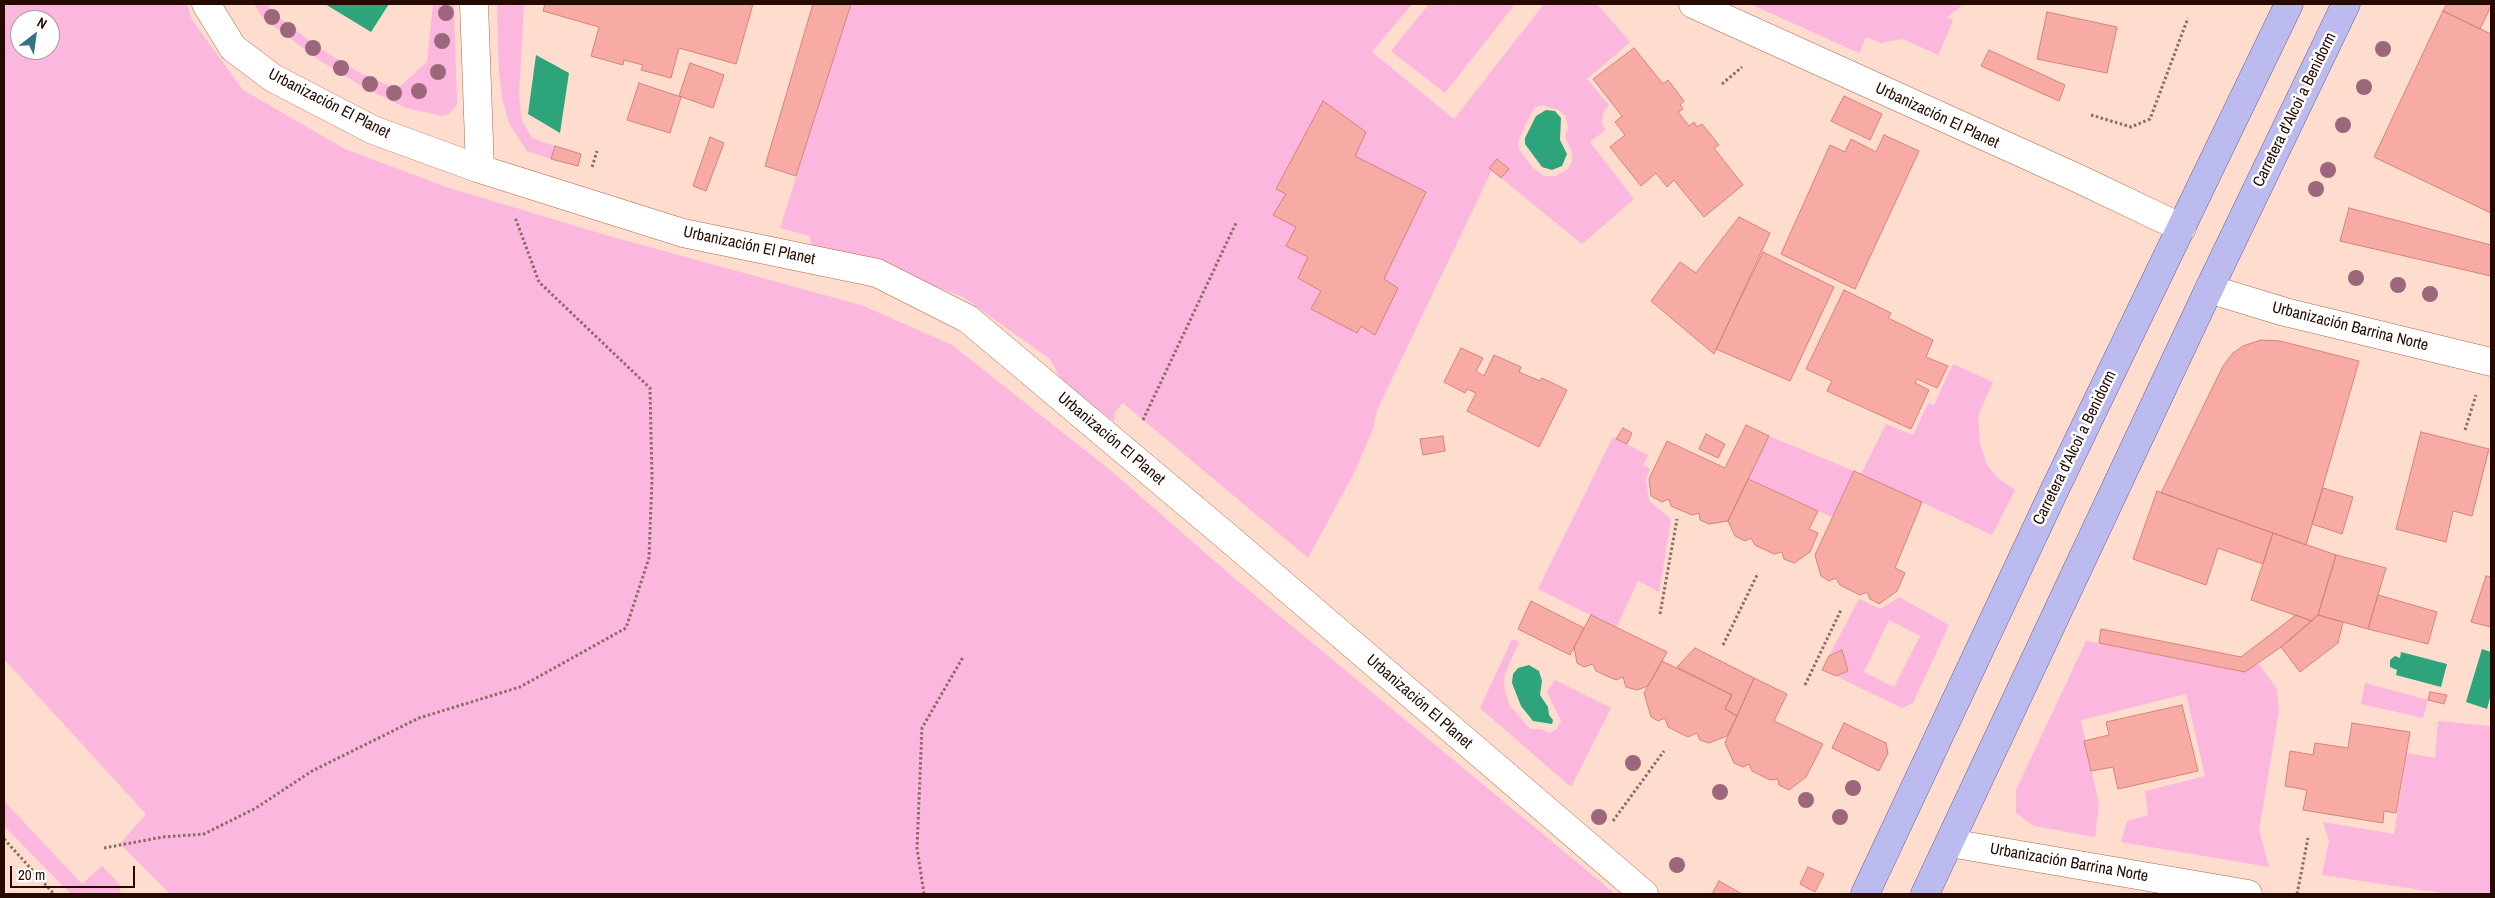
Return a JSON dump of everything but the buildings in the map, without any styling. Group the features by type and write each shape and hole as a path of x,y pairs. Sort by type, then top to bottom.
{"main road":[{"name":"Carretera d'Alcoi a Benidorm","path":"1865,894 2043,514 2289,4"},
{"name":"Carretera d'Alcoi a Benidorm","path":"1926,894 2209,289 2346,4"}],"street":[{"name":"Urbanización El Planet","path":"206,4 233,48 273,78 373,130 480,169 683,233 877,273 968,320 1126,452 1644,894"},
{"path":"474,4 480,169"},
{"name":"Urbanización El Planet","path":"1693,4 2077,178 2182,228"},
{"name":"Urbanización Barrina Norte","path":"2209,289 2285,312 2491,362"},
{"name":"Urbanización Barrina Norte","path":"1950,842 2248,894"}],"path":[{"path":"2091,115 2131,127 2150,120 2188,18"},
{"path":"104,848 163,837 204,834 256,808 312,771 419,718 520,687 626,628 649,558 652,478 650,388 539,282 516,222 514,179"},
{"path":"1126,452 1144,420 1236,223"},
{"path":"1660,614 1676,519"},
{"path":"1723,644 1758,573"},
{"path":"1805,685 1841,610"},
{"path":"924,894 917,848 922,728 963,657"},
{"path":"1592,851 1664,751"},
{"path":"2297,894 2308,838"},
{"path":"4,840 54,894"}],"shaded area":[{"path":"4,4 187,4 192,20 243,90 345,149 446,187 609,236 864,306 952,345 1110,470 1234,578 1615,894 170,894 120,844 146,814 4,659"},
{"path":"254,4 267,4 272,12 319,48 360,73 397,89 427,62 433,4 454,4 457,105 449,114 442,116 406,108 363,87 319,60 262,17"},
{"path":"325,4 389,4 371,32"},
{"path":"497,4 524,4 519,96 522,121 532,138 555,146 551,159 527,151 510,125 503,102 499,73"},
{"path":"851,4 1412,4 1372,52 1454,119 1544,4 1597,4 1630,42 1587,79 1609,105 1603,113 1602,123 1605,130 1590,142 1634,199 1582,244 1501,178 1509,169 1497,159 1489,168 1492,170 1377,410 1373,429 1354,473 1308,558 1123,403 1115,412 1114,421 1065,386 1050,359 963,297 878,264 811,245 810,236 780,228","holes":["1543,105 1559,110 1566,117 1568,128 1565,137 1572,152 1572,162 1567,170 1556,176 1544,176 1533,168 1519,149 1518,141 1535,107"]},
{"path":"1429,4 1515,4 1445,93 1391,51"},
{"path":"1750,4 1964,4 1947,17 1953,21 1938,55 1903,39 1881,43 1866,37 1859,53"},
{"path":"536,55 569,73 560,133 528,114"},
{"path":"1546,110 1555,111 1561,118 1560,140 1567,154 1562,166 1552,170 1542,167 1525,144 1525,138 1536,116"},
{"path":"1953,364 1993,382 1978,416 1980,444 1987,465 2000,480 2015,490 1992,535 1861,474 1886,424 1913,435 1928,403 1934,405"},
{"path":"1769,436 1854,471 1832,517 1748,479"},
{"path":"1613,437 1648,455 1643,465 1650,469 1646,479 1649,501 1671,519 1659,592 1638,581 1616,628 1538,589"},
{"path":"1899,597 1949,625 1913,703 1902,708 1836,676 1848,671 1843,651 1829,656 1859,599 1881,609","holes":["1889,620 1920,636 1894,687 1864,672"]},
{"path":"1512,639 1519,642 1505,674 1504,688 1510,706 1530,729 1541,729 1550,733 1557,729 1561,721 1547,692 1555,680 1611,708 1571,787 1480,708"},
{"path":"2086,641 2245,672 2258,663 2277,689 2279,710 2259,830 2269,867 2121,842 2127,821 2148,815 2145,791 2205,776 2186,694 2081,720 2099,805 2095,837 2034,826 2016,813 2016,790"},
{"path":"2482,649 2491,652 2491,694 2487,709 2466,702"},
{"path":"2401,652 2447,664 2441,687 2396,675 2397,670 2390,667 2390,660 2395,656 2400,658"},
{"path":"1529,665 1539,671 1542,681 1540,695 1548,707 1549,715 1553,720 1552,724 1533,721 1521,706 1512,683 1513,674 1518,668"},
{"path":"2365,683 2428,700 2423,718 2361,704"},
{"path":"2438,721 2491,726 2491,894 2448,894 2322,875 2329,841 2323,822 2394,834 2407,753 2435,758"},
{"path":"4,801 82,884 102,866 121,886 119,894 71,894 4,826"}]}
